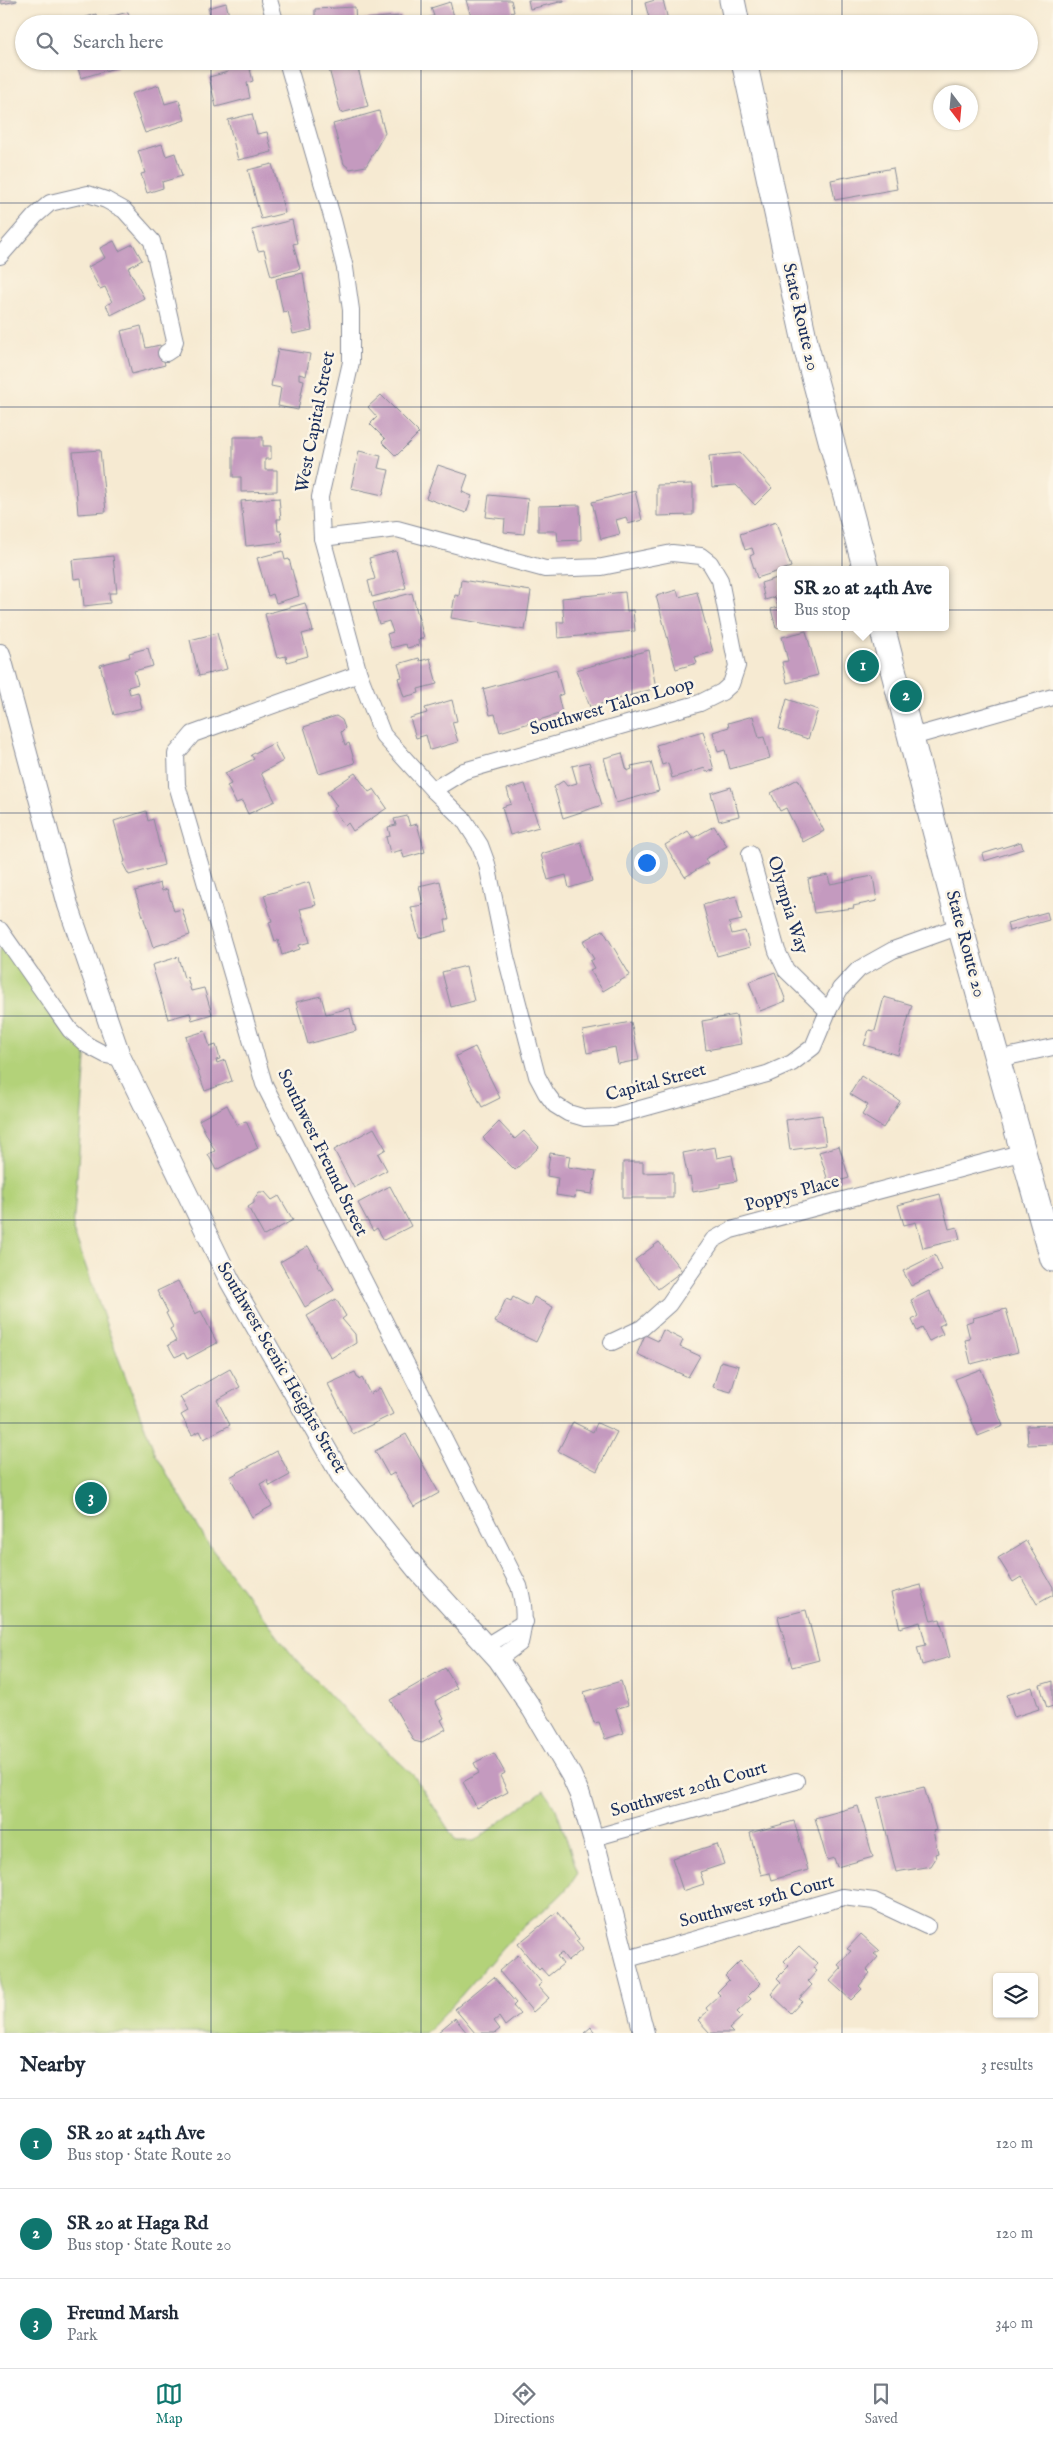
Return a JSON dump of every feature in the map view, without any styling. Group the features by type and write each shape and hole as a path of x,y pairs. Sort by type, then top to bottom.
{"main road":[{"path":"732,0 735,15"},
{"name":"State Route 20","path":"746,70 806,347 865,566"},
{"name":"State Route 20","path":"883,631 960,926 1051,1243"}],"street":[{"path":"269,0 273,15"},
{"name":"West Capital Street","path":"290,70 345,268 351,310 351,362 320,497 322,538 359,674"},
{"path":"0,256 35,216 50,204 88,194 106,200 124,210 152,241 175,341 172,349 166,353"},
{"name":"Southwest Talon Loop","path":"322,538 398,529 545,570 602,567 662,554 692,554 701,556 710,563 720,580 738,666 731,684 722,692 700,703 464,771 433,790"},
{"name":"Southwest Scenic Heights Street","path":"0,654 68,905 121,1058 230,1282 342,1477 418,1571 492,1652 532,1709 571,1775 580,1795 593,1838 644,2033"},
{"name":"Capital Street","path":"359,674 383,735 433,790 464,820 480,844 487,864 506,957 538,1076 555,1104 568,1114 585,1118 611,1117 767,1074 792,1063 813,1047 828,1011 840,989 859,969 873,959 960,926"},
{"name":"Southwest Freund Street","path":"359,674 193,734 176,754 177,785 264,1084 519,1586 525,1622 492,1652"},
{"path":"912,737 1053,697"},
{"name":"Olympia Way","path":"750,854 777,951 786,970 828,1011"},
{"path":"0,930 70,1030 87,1045 106,1055 121,1058"},
{"path":"997,1059 1053,1047"},
{"name":"Poppys Place","path":"612,1342 642,1328 668,1304 713,1240 731,1230 1024,1152"},
{"name":"Southwest 20th Court","path":"593,1838 796,1781"},
{"name":"Southwest 19th Court","path":"624,1960 843,1897 874,1901 927,1926"}],"green space":[{"path":"0,930 87,1045 73,1230 116,1352 155,1453 208,1544 289,1651 341,1707 414,1776 456,1841 474,1841 544,1790 556,1809 578,1873 564,1892 513,1937 425,2033 0,2033"}],"building":[{"path":"0,0 17,0 17,1 2,4"},
{"path":"466,0 511,0 514,12 503,15 471,15"},
{"path":"528,0 564,0 564,1 530,9"},
{"path":"663,0 667,15 648,15 645,3"},
{"path":"450,2 454,15 434,15 431,8"},
{"path":"226,3 229,15 210,15 208,8"},
{"path":"355,7 355,15 315,15 315,9"},
{"path":"128,12 129,15 117,15"},
{"path":"79,70 108,70 81,78"},
{"path":"227,70 250,70 253,81 247,83 250,98 216,107 209,77 228,72"},
{"path":"329,70 358,70 368,106 341,113"},
{"path":"159,85 165,104 179,100 185,120 145,133 131,94"},
{"path":"379,111 385,133 366,166 350,169 344,164 333,124"},
{"path":"252,114 257,134 267,132 272,152 238,160 228,120"},
{"path":"162,144 166,156 175,153 182,176 162,182 163,188 147,193 141,174 145,173 138,151"},
{"path":"272,164 285,213 261,219 248,170"},
{"path":"893,168 897,189 835,200 831,180"},
{"path":"292,220 297,243 293,244 300,269 271,276 264,250 258,251 252,230"},
{"path":"114,241 119,251 133,244 142,260 128,268 144,298 111,315 106,305 112,302 105,287 100,289 88,267 105,258 100,248"},
{"path":"303,273 312,330 293,334 288,311 283,312 276,279"},
{"path":"141,326 146,348 160,345 165,365 132,374 121,331"},
{"path":"278,349 310,354 306,376 299,374 299,379 304,380 298,410 278,406 281,388 271,386"},
{"path":"381,395 419,433 396,456 382,442 385,439 370,424 377,417 368,407"},
{"path":"233,437 263,437 263,446 271,446 271,459 265,459 265,470 277,470 277,491 241,492 241,477 233,477"},
{"path":"100,450 106,512 78,514 73,452"},
{"path":"359,451 381,456 378,468 389,470 383,495 351,488"},
{"path":"740,453 772,488 755,505 736,485 712,487 709,456"},
{"path":"438,465 468,475 462,492 472,496 466,513 426,498"},
{"path":"693,484 693,515 657,516 657,485"},
{"path":"635,491 642,520 628,524 626,517 616,520 620,534 601,539 592,502"},
{"path":"489,495 528,499 524,534 504,532 505,519 486,517"},
{"path":"279,498 281,519 277,519 278,531 281,531 283,542 246,546 241,501"},
{"path":"580,505 581,540 558,541 557,531 538,531 538,506"},
{"path":"776,522 791,566 777,566 777,572 757,578 750,556 754,554 752,548 745,550 740,534"},
{"path":"283,551 285,560 289,559 299,596 276,603 273,594 268,596 257,558"},
{"path":"396,551 406,588 372,597 368,581 375,579 369,558"},
{"path":"113,556 117,593 109,593 110,603 84,606 81,578 74,579 72,560"},
{"path":"777,578 777,604 775,597 765,600 761,583"},
{"path":"461,580 531,591 525,630 451,618 455,595 459,596"},
{"path":"677,590 679,597 697,592 713,652 695,657 697,663 676,669 656,596"},
{"path":"625,592 627,611 633,610 635,631 558,638 557,622 564,622 562,598"},
{"path":"412,593 424,638 418,640 419,645 407,648 406,644 391,648 387,634 393,632 389,621 379,624 373,603"},
{"path":"305,603 313,631 302,634 308,656 287,662 286,656 277,658 265,614"},
{"path":"777,607 777,628 776,628 771,609"},
{"path":"806,631 818,675 787,683 782,662 788,661 782,637"},
{"path":"217,633 227,669 199,676 190,640"},
{"path":"148,648 153,666 134,671 138,684 128,687 130,694 138,692 142,708 114,715 100,665 130,657 129,653"},
{"path":"649,650 656,688 590,707 576,670"},
{"path":"419,658 420,661 430,658 437,684 418,689 419,693 404,697 398,678 402,677 398,664"},
{"path":"556,669 563,694 558,696 562,713 500,732 495,714 490,715 483,689"},
{"path":"787,699 818,710 808,739 779,729"},
{"path":"452,700 457,721 452,722 458,742 430,750 426,735 416,738 410,718 427,713 425,708"},
{"path":"336,716 342,720 345,728 341,732 345,745 349,743 355,763 319,774 304,727"},
{"path":"753,716 759,738 764,737 770,758 730,769 725,750 718,752 713,732 729,727 728,723"},
{"path":"703,731 714,770 706,772 705,768 672,778 668,763 662,765 656,745"},
{"path":"274,743 283,761 261,773 275,801 248,814 242,801 236,803 227,786 231,784 225,773 254,759 251,755"},
{"path":"622,753 627,771 632,769 631,766 651,762 659,791 616,803 604,758"},
{"path":"589,762 602,805 563,818 554,787 563,781 567,786 577,783 572,766"},
{"path":"355,773 369,792 374,789 387,808 353,831 348,823 345,826 333,809 337,806 327,792"},
{"path":"798,779 824,831 803,842 786,808 780,811 771,793"},
{"path":"525,784 539,827 510,835 502,807 511,804 507,789"},
{"path":"731,787 739,816 719,821 711,793"},
{"path":"146,811 148,821 153,819 164,865 129,875 123,864 125,861 114,821"},
{"path":"407,816 410,826 417,824 425,852 404,858 402,850 390,853 386,837 390,836 388,827 396,825 394,819"},
{"path":"714,826 727,846 705,859 708,863 685,877 665,845 688,831 693,838"},
{"path":"581,842 592,881 569,888 566,875 548,880 541,854"},
{"path":"1021,842 1023,849 984,861 982,854"},
{"path":"828,875 830,884 873,876 877,901 853,906 854,908 814,913 808,879"},
{"path":"440,881 449,920 445,920 447,931 419,938 411,907 423,905 419,886"},
{"path":"309,882 316,905 300,909 310,942 299,945 300,949 282,955 278,940 275,941 269,922 272,921 264,895"},
{"path":"160,883 162,891 167,889 174,911 182,909 190,935 153,947 135,891"},
{"path":"736,896 742,920 729,923 732,934 745,931 750,947 717,956 703,905"},
{"path":"1047,912 1049,920 1009,931 1007,923"},
{"path":"603,930 630,975 603,991 590,970 594,968 590,961 594,959 583,941"},
{"path":"178,957 184,978 187,977 191,991 204,988 212,1014 192,1020 190,1013 168,1019 152,965"},
{"path":"466,966 474,1001 451,1007 442,972"},
{"path":"775,972 786,1001 760,1011 749,982"},
{"path":"321,996 326,1014 350,1008 356,1031 308,1044 296,1002"},
{"path":"884,997 912,1005 898,1055 864,1045 869,1030 875,1031"},
{"path":"736,1015 741,1044 706,1050 702,1021"},
{"path":"631,1022 639,1060 618,1064 615,1047 587,1053 583,1031"},
{"path":"205,1031 210,1047 216,1045 220,1059 216,1060 217,1063 225,1060 232,1081 205,1091 186,1037"},
{"path":"475,1047 500,1098 482,1107 456,1056"},
{"path":"861,1076 900,1101 883,1128 862,1115 868,1105 850,1094"},
{"path":"227,1105 237,1125 246,1121 258,1148 216,1170 208,1154 215,1151 199,1120"},
{"path":"822,1115 826,1145 790,1150 786,1120"},
{"path":"499,1122 515,1139 524,1131 539,1147 515,1170 483,1138"},
{"path":"374,1128 386,1149 378,1154 387,1170 354,1188 334,1150"},
{"path":"839,1146 849,1178 829,1184 819,1152"},
{"path":"715,1147 717,1158 732,1155 737,1181 720,1184 720,1187 693,1192 683,1153"},
{"path":"550,1153 570,1156 568,1167 596,1171 592,1194 576,1192 575,1198 556,1195 558,1178 547,1176"},
{"path":"623,1162 643,1162 643,1173 673,1172 673,1198 623,1198"},
{"path":"390,1186 411,1226 384,1240 377,1228 373,1231 358,1203"},
{"path":"259,1192 265,1192 272,1200 279,1196 293,1220 264,1236 248,1207 254,1203 254,1199"},
{"path":"940,1194 949,1229 957,1227 960,1239 923,1248 916,1222 904,1225 898,1205"},
{"path":"659,1242 682,1271 658,1289 635,1260"},
{"path":"308,1246 319,1265 317,1266 319,1269 321,1268 334,1290 305,1307 280,1262"},
{"path":"935,1255 942,1270 911,1286 903,1271"},
{"path":"178,1281 195,1314 201,1311 217,1343 187,1359 184,1353 175,1357 168,1345 176,1341 170,1329 173,1327 166,1313 168,1312 157,1291"},
{"path":"929,1291 945,1323 939,1326 943,1334 929,1341 922,1328 917,1331 912,1320 918,1316 911,1300"},
{"path":"513,1297 530,1306 534,1297 553,1307 536,1342 495,1322 506,1299 511,1301"},
{"path":"336,1299 346,1316 342,1319 355,1334 356,1343 331,1358 307,1316"},
{"path":"1006,1309 1018,1352 971,1364 965,1340 970,1339 966,1323 974,1320 973,1318"},
{"path":"663,1330 683,1340 680,1347 700,1356 688,1377 637,1354 645,1335 658,1341"},
{"path":"721,1361 739,1366 731,1392 713,1387"},
{"path":"230,1369 240,1387 217,1400 230,1425 204,1439 200,1431 192,1435 181,1415 188,1411 180,1397"},
{"path":"981,1369 1003,1426 978,1436 955,1379"},
{"path":"355,1372 359,1380 362,1378 370,1394 380,1388 393,1414 353,1434 328,1384"},
{"path":"573,1422 593,1432 597,1423 617,1432 597,1471 558,1451"},
{"path":"1053,1425 1053,1444 1028,1445 1027,1426"},
{"path":"406,1434 439,1493 414,1507 394,1473 389,1476 375,1451"},
{"path":"277,1451 290,1475 270,1486 267,1480 260,1484 272,1506 252,1517 230,1477"},
{"path":"1026,1541 1053,1587 1053,1595 1037,1604 1021,1577 1013,1582 998,1558"},
{"path":"921,1585 931,1621 940,1619 950,1657 922,1665 917,1647 926,1645 920,1622 900,1628 891,1593"},
{"path":"806,1610 819,1660 792,1667 778,1617"},
{"path":"445,1668 457,1688 435,1701 444,1718 441,1720 446,1729 422,1743 414,1741 390,1700"},
{"path":"621,1681 628,1705 616,1709 624,1733 605,1739 599,1722 594,1723 584,1692"},
{"path":"1053,1681 1053,1706 1047,1708 1040,1685"},
{"path":"1032,1687 1039,1709 1014,1717 1007,1695"},
{"path":"494,1753 505,1773 500,1776 508,1792 477,1808 463,1782 479,1773 474,1763"},
{"path":"924,1787 936,1830 933,1831 938,1853 935,1854 936,1858 931,1866 896,1872 878,1798"},
{"path":"858,1806 873,1857 837,1867 834,1858 827,1860 815,1818"},
{"path":"794,1821 808,1870 772,1880 770,1873 761,1875 750,1833"},
{"path":"717,1844 724,1864 700,1872 704,1884 683,1891 672,1858"},
{"path":"557,1912 579,1939 576,1941 583,1949 568,1961 562,1953 557,1956 563,1964 548,1976 541,1968 539,1970 518,1944"},
{"path":"861,1934 879,1950 874,1954 878,1957 867,1970 870,1973 859,1986 862,1989 851,2000 830,1981 842,1968 838,1965 851,1951 847,1949"},
{"path":"799,1946 817,1963 813,1968 817,1971 808,1981 812,1985 799,1999 802,2001 791,2013 771,1994 781,1982 777,1978 789,1966 784,1961"},
{"path":"518,1955 542,1983 538,1986 549,1998 533,2012 499,1971"},
{"path":"740,1961 761,1983 748,1996 751,1999 737,2012 742,2017 729,2029 733,2033 710,2033 698,2020 708,2011 706,2008 720,1995 717,1992 729,1980 725,1976"},
{"path":"494,1977 516,2003 513,2006 520,2014 505,2026 499,2017 494,2021 500,2029 495,2033 475,2033 455,2009"},
{"path":"455,2018 467,2033 437,2033"},
{"path":"591,2027 595,2033 584,2033"}],"place":[{"name":"SR 20 at 24th Ave","path":"863,666"},
{"name":"SR 20 at Haga Rd","path":"906,696"},
{"name":"Freund Marsh","path":"91,1498"}]}
